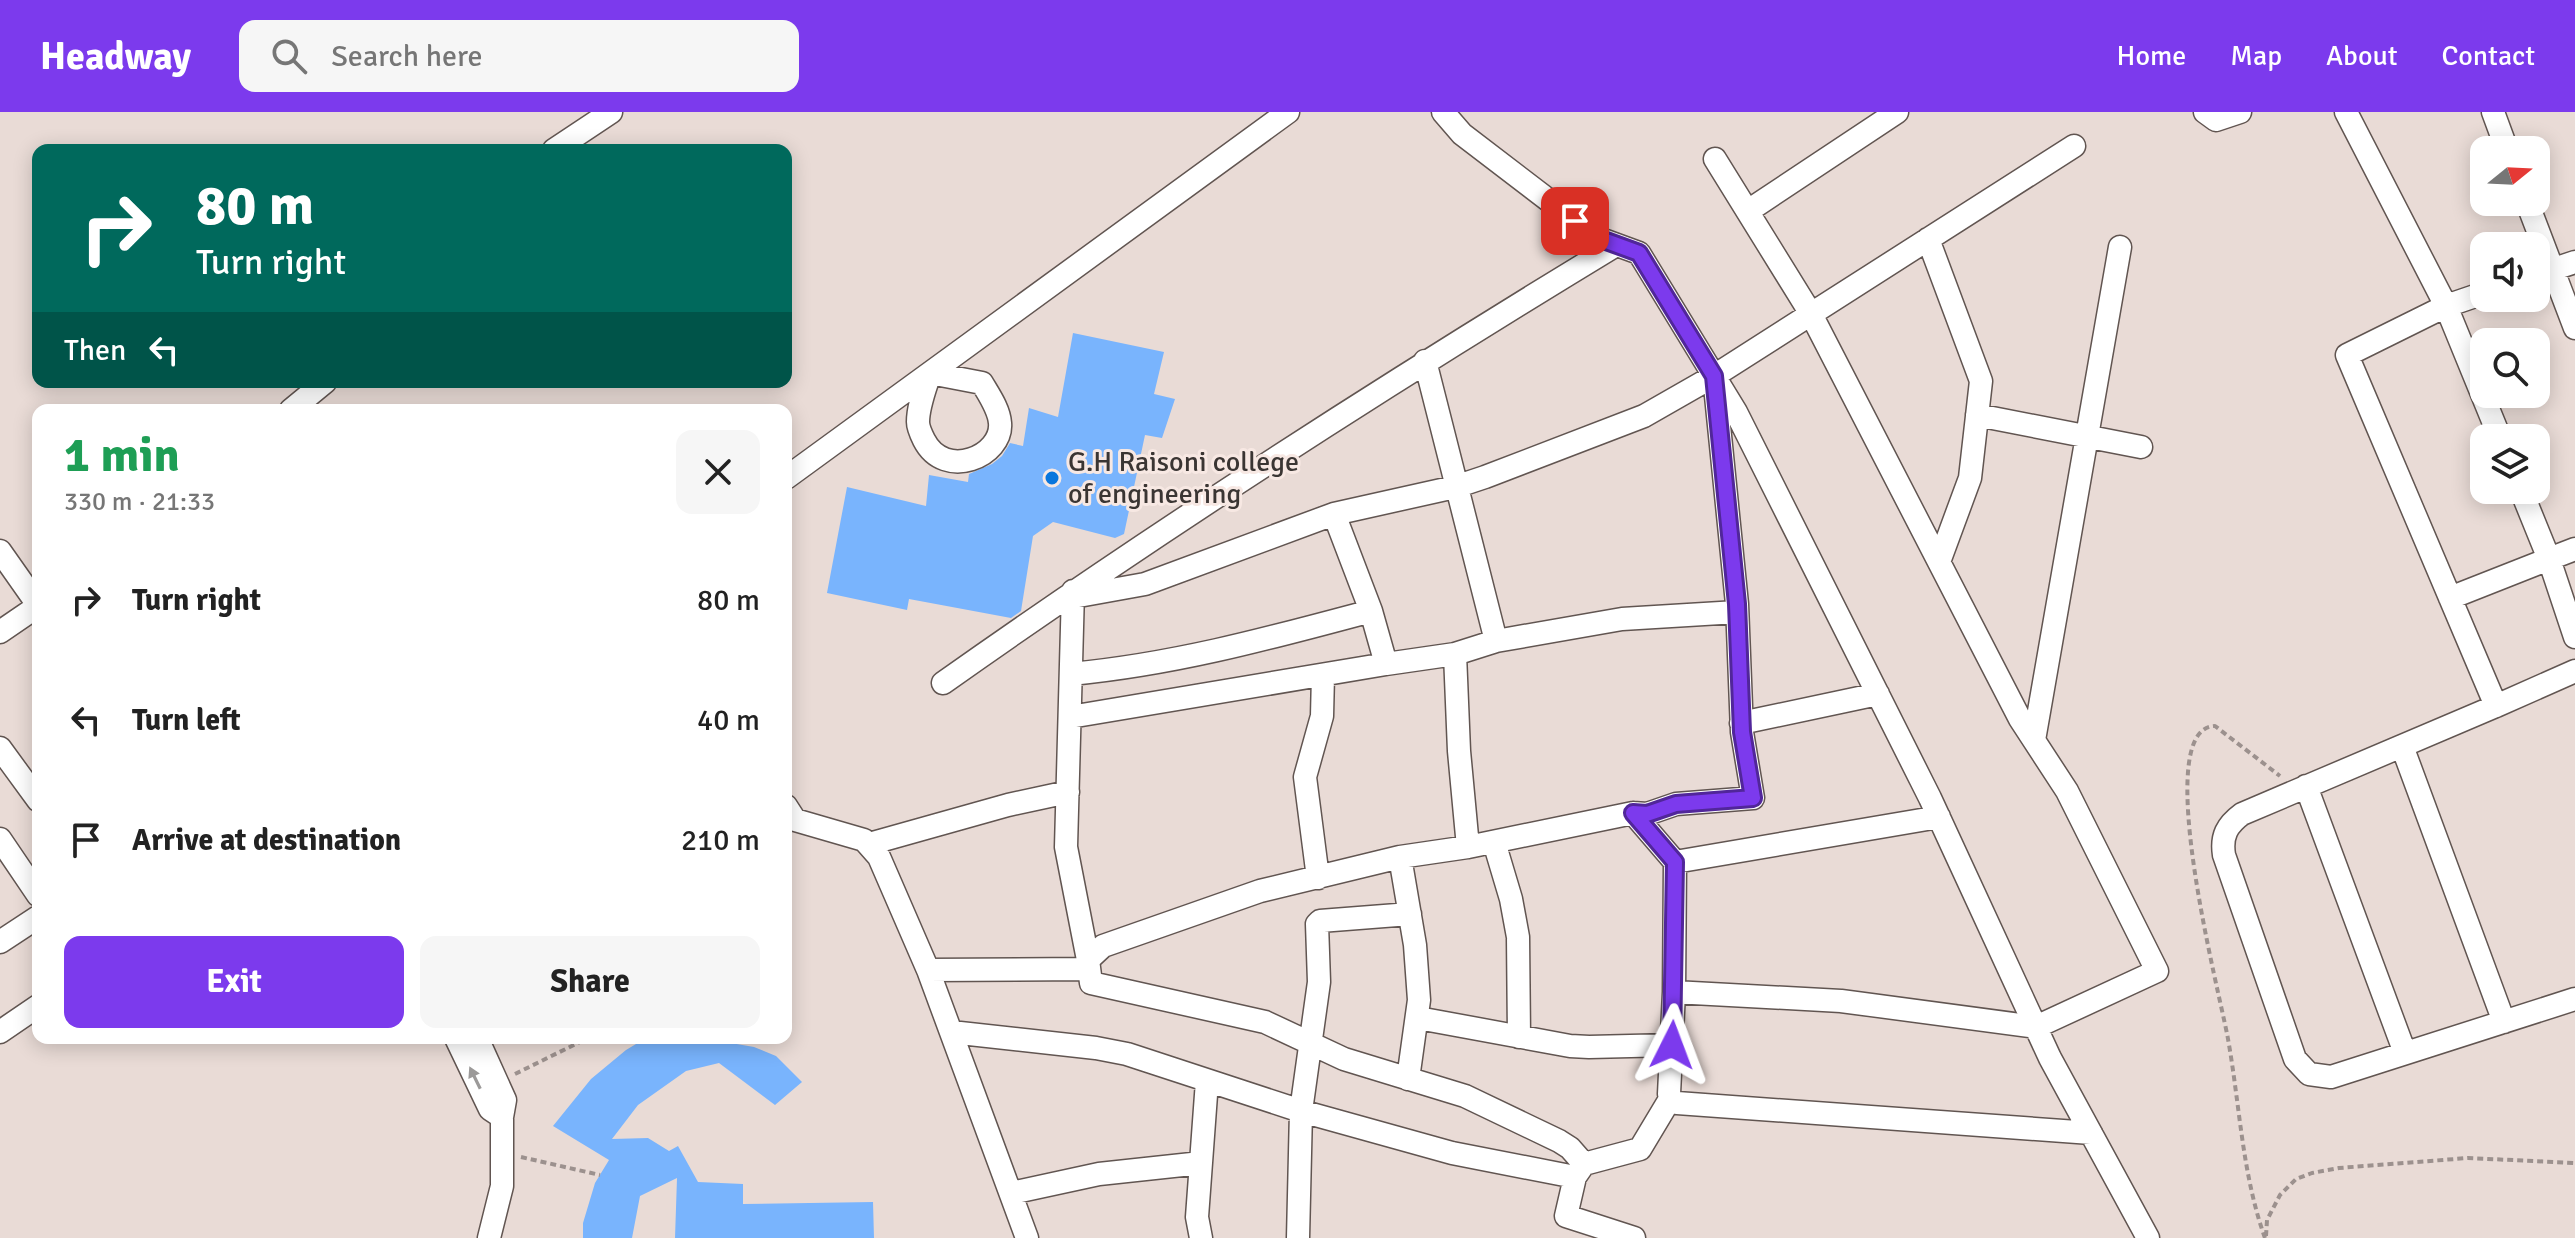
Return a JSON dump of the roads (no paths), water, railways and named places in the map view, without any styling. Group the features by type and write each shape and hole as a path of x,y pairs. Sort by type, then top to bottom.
{"street":[{"path":"563,144 611,112"},
{"path":"792,474 1288,112"},
{"path":"1443,112 1462,134 1598,238 1639,253 1736,412 1939,817 2036,1027 2148,1238"},
{"path":"1748,211 1897,112"},
{"path":"2205,112 2216,120 2240,112"},
{"path":"2346,112 2446,306 2494,424"},
{"path":"2493,112 2502,136"},
{"path":"1073,594 1145,584 1334,514 1455,487 1644,416 1714,376 2074,146"},
{"path":"1674,992 1841,1001 2036,1027 2157,971 2067,791 2020,719 1811,314 1715,159"},
{"path":"1928,239 1981,381 1970,478 1939,562"},
{"path":"943,683 1425,361 1616,245"},
{"path":"2034,740 2120,247"},
{"path":"2550,270 2575,262"},
{"path":"2550,283 2575,328"},
{"path":"2470,298 2446,306 2347,355 2496,706"},
{"path":"1425,361 1496,641"},
{"path":"928,970 1088,965 1103,946 1260,891 1400,857 1468,847 1633,813 1647,814 1676,804 1753,798 1741,723 1737,612 1714,376"},
{"path":"298,404 318,388"},
{"path":"1977,415 2087,439 2141,447"},
{"path":"2527,504 2575,637"},
{"path":"1334,514 1371,611 1386,664"},
{"path":"2450,598 2575,549"},
{"path":"0,551 32,597"},
{"path":"1073,594 1066,847 1091,983 1265,1022 1344,1059 1465,1096 1570,1148 1580,1170 1566,1216 1570,1229 1634,1238"},
{"path":"0,632 32,610"},
{"path":"1071,674 1135,668 1215,652 1371,611"},
{"path":"1070,717 1455,654 1496,641 1599,622 1737,612"},
{"path":"1455,654 1459,751 1468,847"},
{"path":"2575,671 2242,814 2227,828 2222,844 2295,1059 2309,1074 2331,1077 2575,999"},
{"path":"1318,878 1305,777 1322,716 1323,675"},
{"path":"1741,723 1878,694"},
{"path":"2402,746 2504,1022"},
{"path":"0,748 32,792"},
{"path":"2302,788 2405,1053"},
{"path":"792,815 795,820 869,844 1008,805 1068,792"},
{"path":"951,1032 1127,1054 1301,1111 1452,1153 1580,1170 1640,1149 1670,1099 1675,862 1633,813"},
{"path":"1675,862 1939,817"},
{"path":"0,839 32,886"},
{"path":"1494,842 1511,899 1518,937 1519,1037"},
{"path":"869,844 879,857 928,970 1027,1238"},
{"path":"1400,857 1418,979 1418,1018 1408,1079"},
{"path":"1298,1238 1301,1111 1319,982 1318,922 1410,914"},
{"path":"1,939 32,921"},
{"path":"0,1032 32,1010"},
{"path":"1418,1018 1589,1047 1672,1045"},
{"path":"459,1044 490,1109 502,1117"},
{"path":"480,1044 505,1100 502,1117 502,1186 489,1238"},
{"path":"1201,1238 1197,1217 1207,1081"},
{"path":"1670,1099 1677,1103 2091,1133"},
{"path":"1011,1193 1085,1176 1201,1163"}],"place":[{"name":"G.H Raisoni college of engineering","path":"1052,478"}]}
